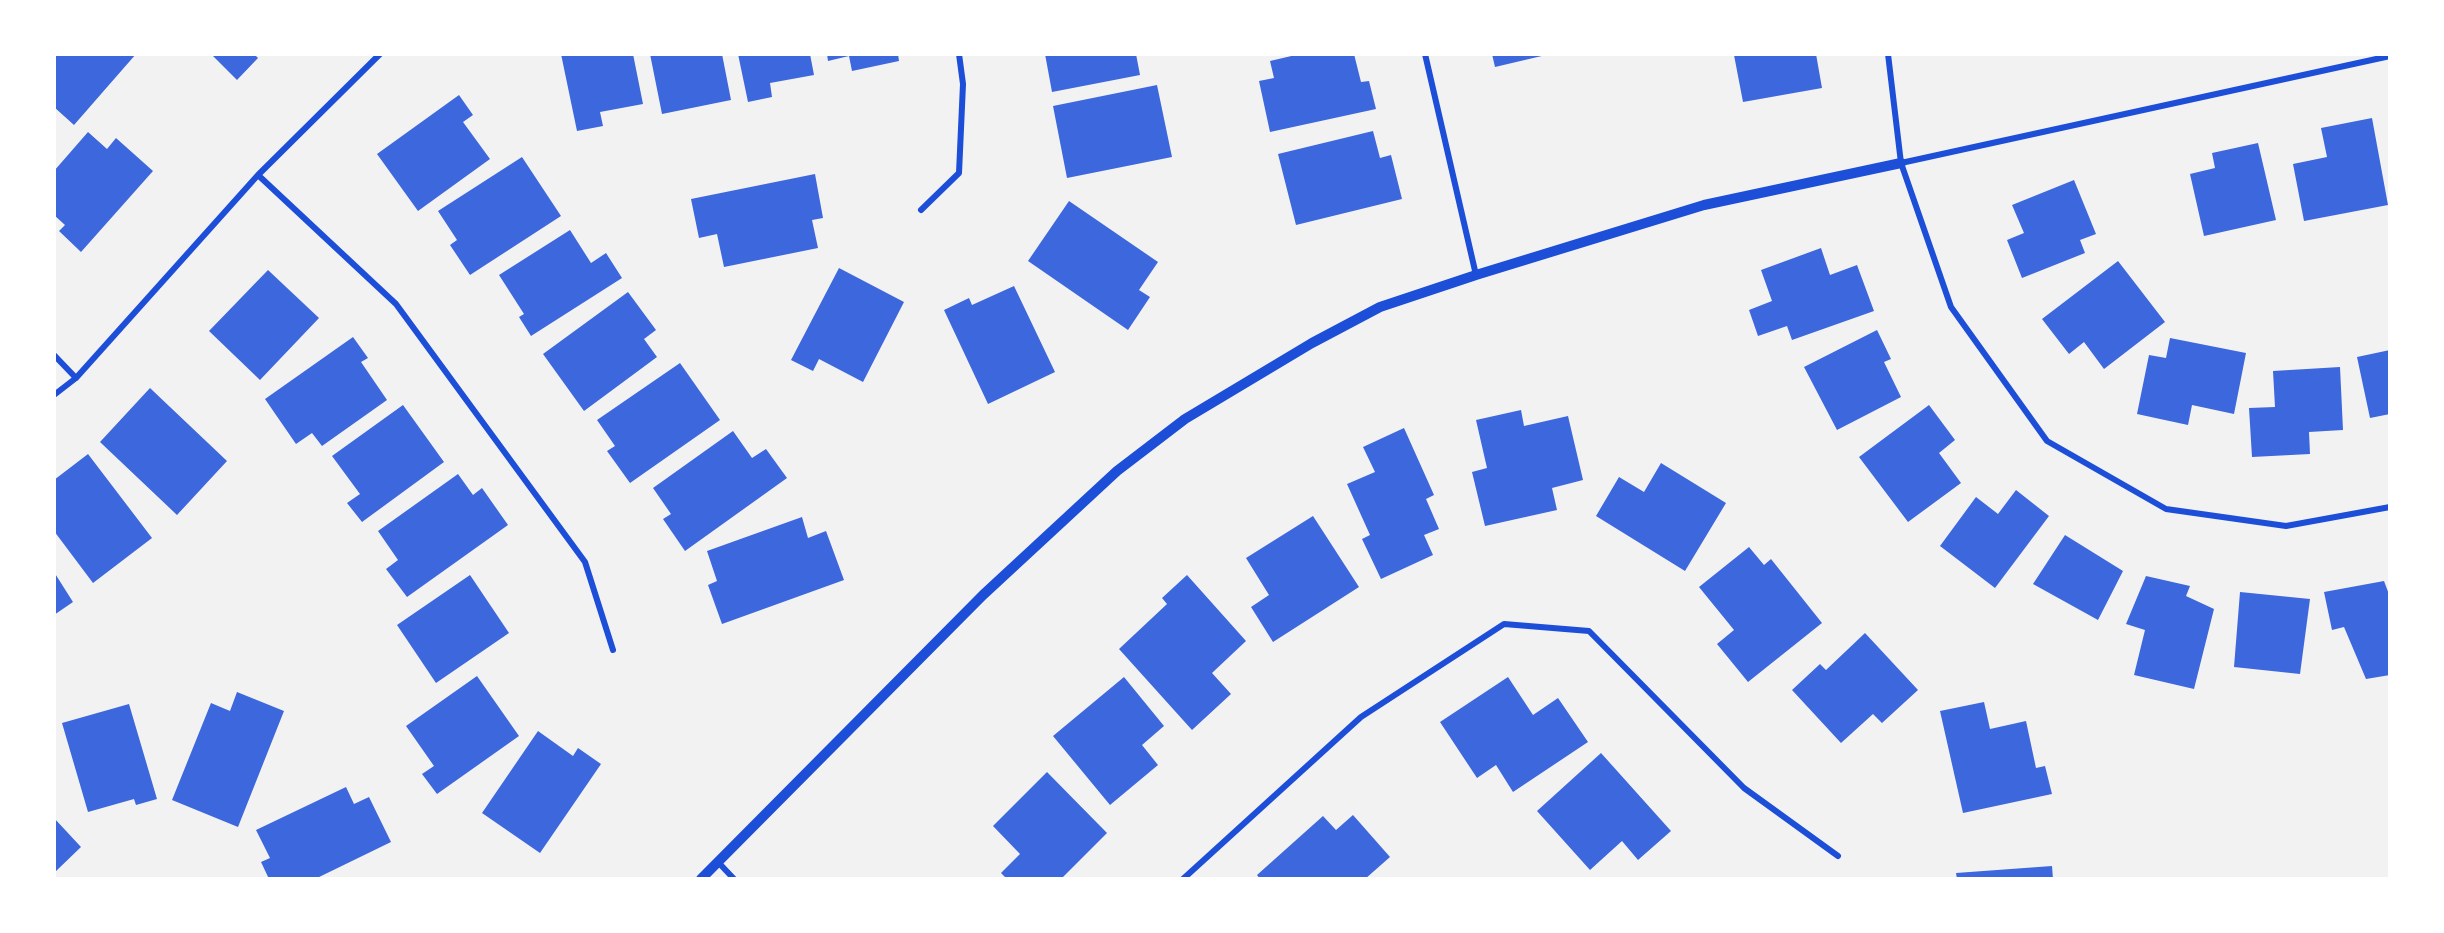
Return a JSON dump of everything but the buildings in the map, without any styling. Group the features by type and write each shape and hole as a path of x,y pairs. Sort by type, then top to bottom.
{"street":[{"path":"54,395 76,378 258,175 380,54"},
{"path":"921,210 959,172 963,84 959,54"},
{"path":"1425,54 1476,274"},
{"path":"1888,54 1902,163 1951,307 2047,441 2166,509 2286,526 2390,507"},
{"path":"701,879 983,595 1117,471 1185,419 1312,343 1380,308 1476,274 1704,205 2390,56"},
{"path":"258,175 396,304 585,562 613,650"},
{"path":"54,355 76,378"},
{"path":"1183,879 1361,717 1504,624 1589,631 1744,788 1838,856"},
{"path":"718,862 734,879"}]}
